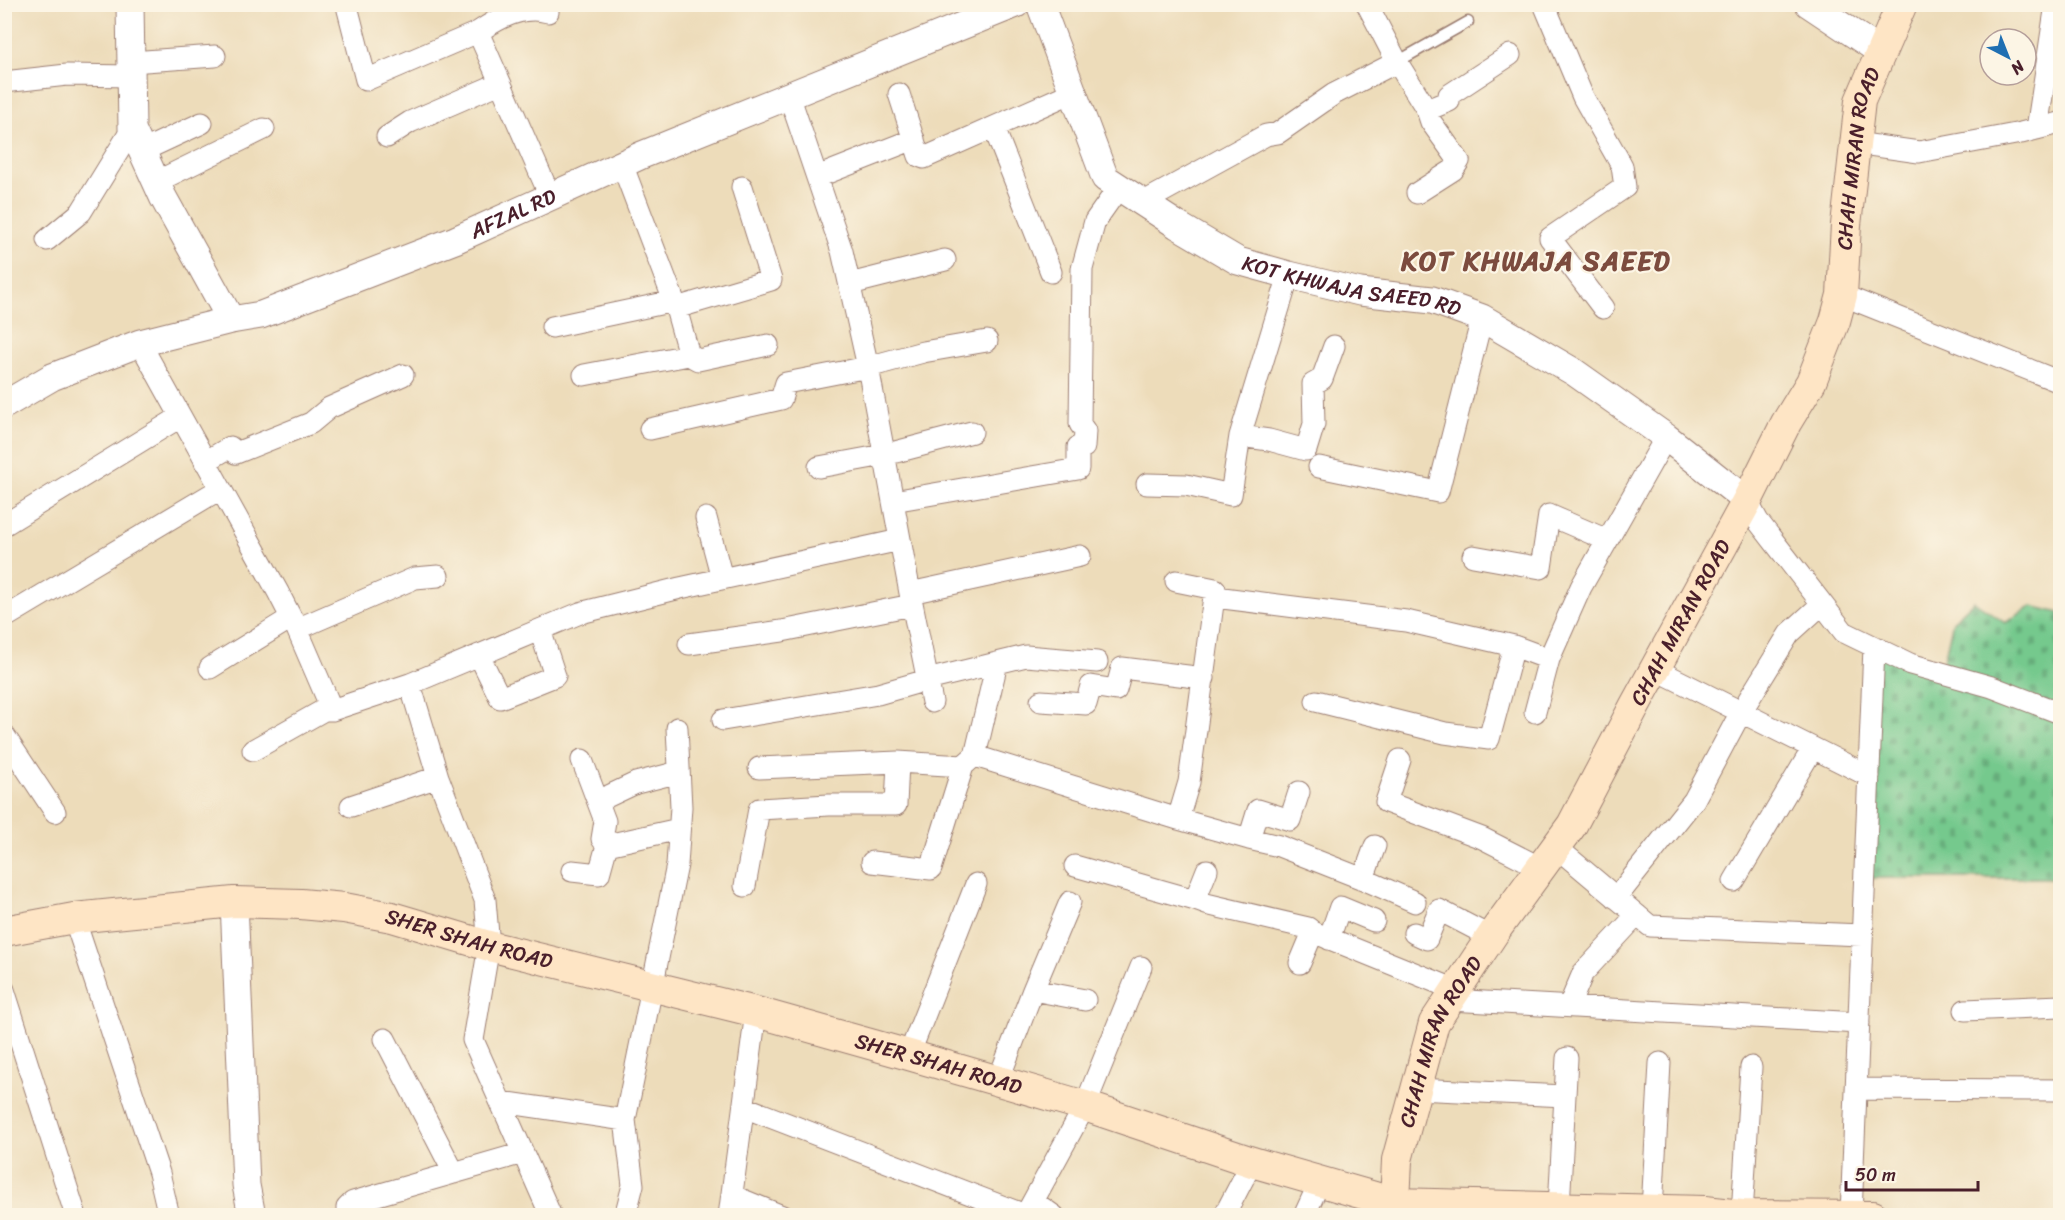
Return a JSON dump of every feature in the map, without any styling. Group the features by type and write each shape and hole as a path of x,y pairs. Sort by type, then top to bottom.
{"main road":[{"name":"CHAH MIRAN ROAD","path":"1394,1209 1396,1160 1434,1023 1491,937 1572,825 1747,501 1786,423 1811,382 1836,321 1842,295 1846,225 1860,101 1902,4"},
{"name":"SHER SHAH ROAD","path":"4,931 74,918 234,902 344,908 392,916 489,946 756,1012 909,1055 1085,1106 1252,1162 1320,1182 1394,1209 1559,1207 1705,1211 1742,1215 1873,1215"}],"street":[{"path":"130,4 131,69 137,140 156,182 231,320"},
{"path":"348,10 366,80 478,32 519,11 534,9 548,12 548,4"},
{"name":"AFZAL RD","path":"4,405 52,377 140,343 231,320 261,315 444,244 622,164 1016,4"},
{"name":"KOT KHWAJA SAEED RD","path":"1040,4 1105,178 1238,261 1360,292 1432,300 1482,318 1574,372 1666,436 1747,501"},
{"path":"1367,4 1397,62 1427,110 1431,122 1459,162 1453,170 1417,193"},
{"path":"1544,4 1583,98 1622,166 1625,187 1550,238 1604,308"},
{"path":"1809,4 1881,52"},
{"path":"2037,129 2056,4"},
{"path":"478,32 550,196"},
{"path":"1427,110 1449,101 1449,94 1510,55"},
{"path":"4,82 131,69 215,56"},
{"path":"1142,202 1266,135 1278,132 1334,94 1397,62"},
{"path":"387,136 410,122 500,83"},
{"path":"899,94 920,156 924,158 1073,92"},
{"path":"789,96 842,251 850,284 932,702"},
{"path":"47,240 81,213 137,140 202,123"},
{"path":"1855,143 1919,152 2061,123"},
{"path":"994,128 1051,272"},
{"path":"156,182 264,129"},
{"path":"817,177 914,139"},
{"path":"622,164 675,305 690,355 698,360 768,345"},
{"path":"552,327 675,305 771,280 742,187"},
{"path":"892,501 1078,469 1078,447 1084,447 1085,431 1080,424 1082,269 1095,221 1119,187"},
{"path":"850,284 945,260"},
{"path":"1147,484 1186,485 1231,495 1240,436 1289,275"},
{"path":"1842,295 2061,382"},
{"path":"1319,467 1438,492 1482,318"},
{"path":"650,429 781,399 786,383 868,367 923,352 987,341"},
{"path":"140,343 294,624 332,710"},
{"path":"1240,436 1269,440 1306,450 1314,424 1313,384 1322,379 1334,346"},
{"path":"584,375 690,355"},
{"path":"205,462 230,447 236,453 311,423 329,408 403,375"},
{"path":"4,525 180,417"},
{"path":"819,467 884,455 972,432"},
{"path":"1534,712 1548,658 1581,587 1666,436"},
{"path":"4,618 220,489"},
{"path":"1747,501 1758,521 1844,632 1910,664 1992,687 2061,713"},
{"path":"1473,556 1542,568 1549,515 1607,540"},
{"path":"706,518 722,578"},
{"path":"253,750 324,710 332,710 410,684 580,613 722,578 900,540"},
{"path":"689,644 782,631 1080,556"},
{"path":"210,668 294,624 415,578 438,576"},
{"path":"1176,581 1215,589 1189,782 1179,819"},
{"path":"1215,597 1406,621 1514,646 1548,658"},
{"path":"1616,898 1694,800 1741,712 1789,634 1822,604"},
{"path":"479,655 500,698 555,676 540,630"},
{"path":"1316,701 1445,733 1490,739 1514,646"},
{"path":"1851,1215 1874,647"},
{"path":"723,720 878,694 1026,656 1097,662"},
{"path":"872,862 931,869 969,761 997,663"},
{"path":"1041,701 1086,704 1091,686 1116,690 1122,668 1204,678"},
{"path":"1655,669 1869,776"},
{"path":"410,684 438,777 485,900 489,946 473,1040 551,1215"},
{"path":"625,1215 633,1185 625,1120 677,865 681,807 677,728"},
{"path":"4,735 55,812"},
{"path":"1734,881 1812,748"},
{"path":"582,760 605,821 602,839 607,845"},
{"path":"1400,760 1386,802 1482,838 1548,858 1616,898 1650,926 1862,935"},
{"path":"759,768 969,761 1279,846 1364,879 1415,902"},
{"path":"745,886 759,809 829,805 896,805 898,762"},
{"path":"598,801 636,783 679,772"},
{"path":"351,806 438,777"},
{"path":"1249,838 1258,810 1290,820 1299,792"},
{"path":"607,845 679,829"},
{"path":"572,871 599,874 607,845"},
{"path":"1364,879 1375,846"},
{"path":"1075,866 1206,904 1308,928 1453,995 1569,1006 1859,1023"},
{"path":"1195,900 1207,870"},
{"path":"909,1055 976,884"},
{"path":"234,902 246,1185 252,1215"},
{"path":"998,1081 1070,902"},
{"path":"1300,963 1340,907 1374,921"},
{"path":"1414,933 1427,939 1439,910 1491,937"},
{"path":"1569,1006 1583,973 1637,915"},
{"path":"74,918 159,1173 169,1215"},
{"path":"1028,1211 1085,1106 1141,967"},
{"path":"4,990 76,1215"},
{"path":"1033,990 1085,1000"},
{"path":"1965,1010 2061,1006"},
{"path":"756,1012 731,1205 782,1215"},
{"path":"385,1039 454,1173"},
{"path":"1559,1207 1567,1058"},
{"path":"1652,1210 1660,1063"},
{"path":"1742,1215 1751,1066"},
{"path":"1416,1089 1565,1096"},
{"path":"1856,1089 2061,1090"},
{"path":"501,1102 625,1120"},
{"path":"744,1107 1028,1211 1053,1215"},
{"path":"349,1215 347,1208 353,1202 523,1153"},
{"path":"1224,1215 1252,1162"},
{"path":"1304,1215 1320,1182"}],"lane":[{"path":"1397,62 1468,22"}],"green space":[{"path":"1974,601 2005,623 2032,606 2060,613 2060,878 1865,878 1874,647 1942,669 1953,621"}],"district":[{"name":"KOT KHWAJA SAEED","path":"1536,261"}]}
